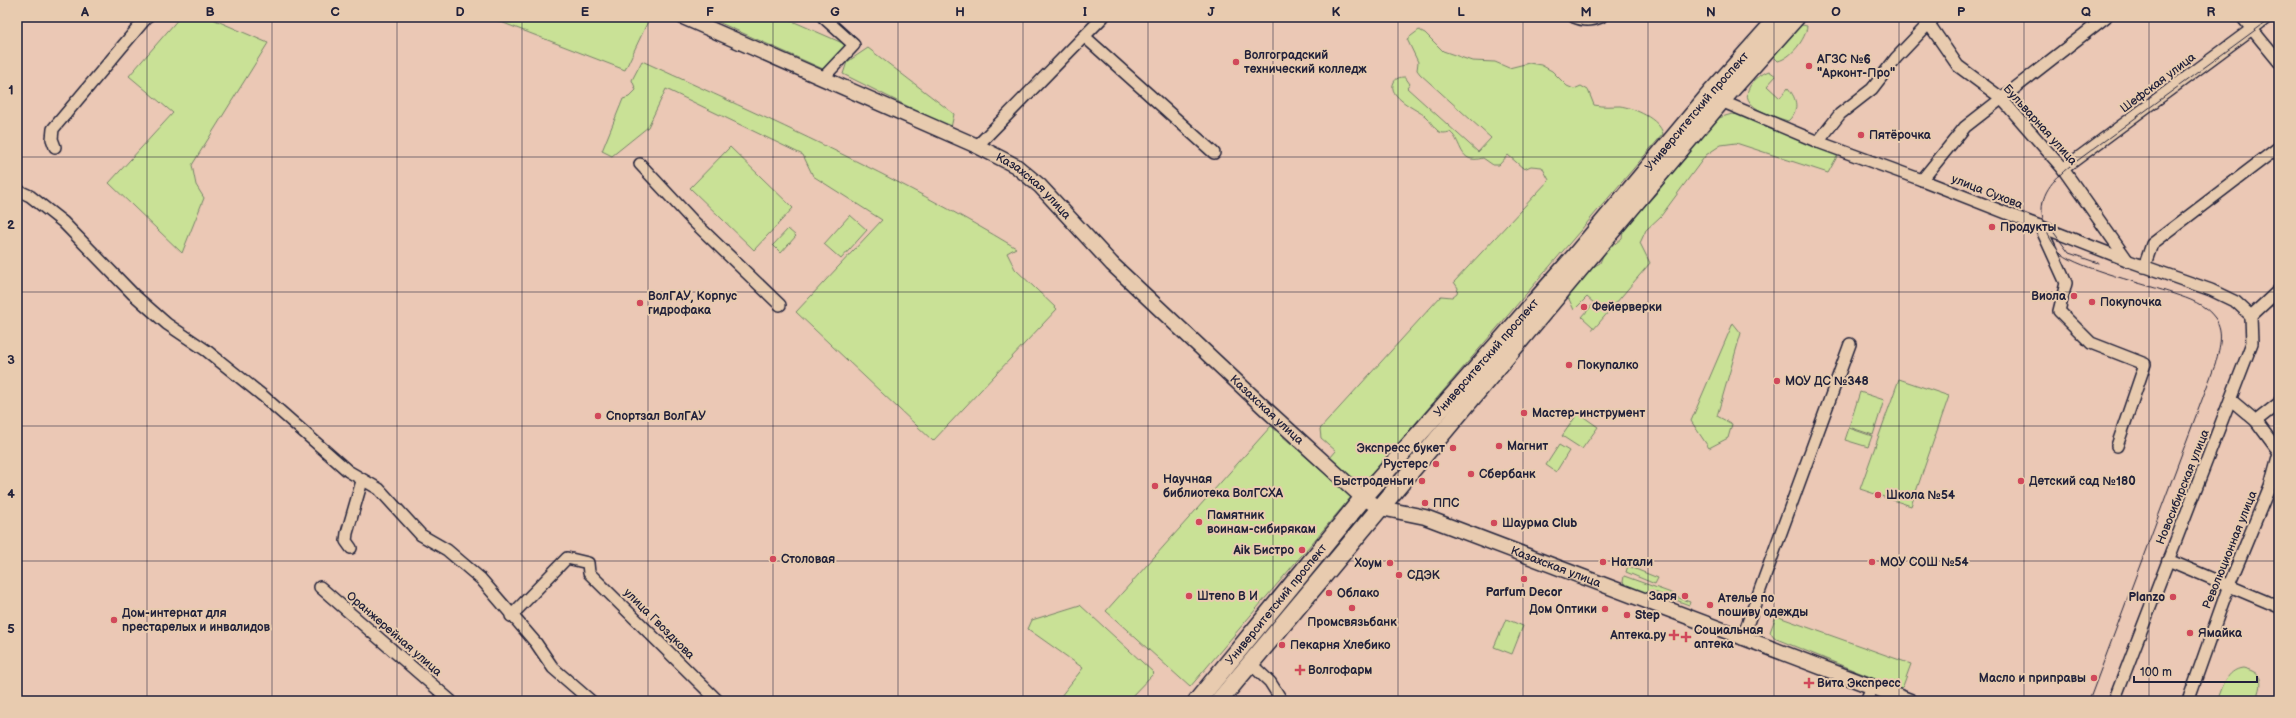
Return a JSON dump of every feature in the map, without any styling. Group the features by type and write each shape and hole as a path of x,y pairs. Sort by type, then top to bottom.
{"highway":[{"name":"Университетский проспект","path":"1219,701 1381,508 1716,97 1779,17"},
{"name":"Университетский проспект","path":"1197,701 1363,498 1716,97 1796,17"}],"main road":[{"name":"Казахская улица","path":"682,17 977,146 1016,166 1040,186 1112,264 1363,498 1381,508 1425,517 1910,701"}],"street":[{"path":"55,147 52,139 53,129 146,17"},
{"path":"822,79 854,45 823,17"},
{"path":"977,146 1103,17"},
{"path":"1574,17 1583,20 1594,20 1601,17"},
{"path":"1922,180 1965,127 2000,97 2106,17"},
{"path":"2242,17 2279,62"},
{"name":"Шефская улица","path":"2063,169 2268,17"},
{"path":"1818,142 1840,114 1872,89 1929,19"},
{"name":"Бульварная улица","path":"1929,19 1958,66 2000,97 2063,169 2129,261"},
{"path":"1085,37 1214,153"},
{"name":"улица Сухова","path":"1716,97 1818,142 1922,180 2129,261 2211,290 2236,302 2251,316"},
{"path":"2144,266 2152,244 2279,147"},
{"path":"640,164 693,222 780,305"},
{"path":"17,190 30,196 63,222 133,294 167,324 207,351 258,392 348,471 362,481 379,489 421,535 447,550 481,580 536,643 553,668 591,701"},
{"path":"2040,226 2066,283 2059,311 2090,343 2145,364 2117,446"},
{"path":"2251,316 2279,290"},
{"name":"Новосибирская улица","path":"2114,701 2252,343 2251,316"},
{"path":"1742,638 1850,344"},
{"path":"2231,400 2256,421 2279,453"},
{"path":"2256,421 2279,403"},
{"name":"Революционная улица","path":"2188,701 2228,585 2274,486 2279,453"},
{"path":"351,548 346,541 347,534 362,481"},
{"name":"улица Гвоздкова","path":"512,616 567,558 588,563 589,573 718,701"},
{"path":"2168,560 2279,607"},
{"name":"Оранжерейная улица","path":"320,587 451,701"},
{"path":"1251,664 1270,682 1277,700"},
{"path":"1866,701 1872,687"}],"green space":[{"path":"180,17 208,17 268,43 192,165 196,185 204,198 182,253 109,183 173,113 129,76"},
{"path":"488,17 650,17 625,70"},
{"path":"707,17 783,17 847,45 823,69"},
{"path":"1802,25 1807,26 1801,42 1793,52 1778,61 1774,57 1778,48 1790,34"},
{"path":"1419,30 1425,33 1443,51 1472,61 1495,62 1509,68 1529,63 1541,65 1552,71 1567,86 1574,89 1581,86 1588,90 1594,105 1620,106 1632,109 1652,119 1661,129 1663,134 1361,487 1353,485 1328,463 1336,451 1321,438 1320,429 1441,296 1452,297 1457,293 1458,288 1454,282 1549,180 1542,167 1531,166 1524,169 1508,155 1499,165 1493,165 1483,158 1469,158 1462,151 1454,136 1450,132 1442,133 1438,131 1425,116 1398,98 1394,93 1394,82 1398,78 1405,77 1410,84 1407,88 1478,152 1491,138 1417,70 1418,62 1407,39"},
{"path":"868,48 954,114 951,128 843,74 847,62"},
{"path":"642,61 879,172 1016,248 1007,253 1015,269 1057,309 933,441 796,312 882,220 813,176 803,155 666,89 648,127 612,156 602,151 623,99 629,97 636,90 632,80"},
{"path":"1769,71 1776,76 1767,86 1780,98 1788,88 1795,100 1796,109 1788,121 1758,110 1748,100 1747,93 1750,86 1758,77"},
{"path":"1732,114 1743,115 1838,155 1828,173 1736,143 1721,145 1706,155 1661,216 1646,230 1640,243 1650,263 1593,330 1593,327 1582,317 1594,303 1587,297 1574,310 1568,297 1570,288 1586,271 1600,263 1604,253 1622,238 1623,229 1655,195 1715,119"},
{"path":"730,147 793,208 754,250 690,188"},
{"path":"850,215 867,230 841,259 824,244"},
{"path":"788,229 796,236 781,253 773,245"},
{"path":"1733,323 1741,333 1717,416 1732,424 1728,438 1709,448 1691,421"},
{"path":"1899,379 1949,396 1911,506 1860,489"},
{"path":"1860,392 1884,400 1873,435 1849,427"},
{"path":"1578,413 1598,427 1582,449 1562,436"},
{"path":"1271,426 1351,497 1190,687 1106,611"},
{"path":"1849,428 1872,436 1868,447 1845,440"},
{"path":"1559,445 1569,451 1556,472 1546,465"},
{"path":"1628,566 1658,578 1655,584 1626,572"},
{"path":"1624,576 1674,594 1676,597 1690,602 1689,605 1652,591 1648,594 1626,586 1623,582"},
{"path":"1080,605 1154,673 1127,701 1057,701 1083,668 1028,629 1032,620"},
{"path":"1776,616 1911,664 1903,686 1900,689 1774,638 1770,632"},
{"path":"1506,619 1523,626 1512,654 1494,647"},
{"path":"2243,668 2250,670 2259,676 2261,684 2256,701 2217,701 2223,685 2229,676 2237,669"}],"tram line":[{"path":"2089,701 2215,365 2220,341 2220,329 2211,313 2196,303 2163,290 2083,265 2062,254 2052,242 2043,219 2042,210 2045,195 2058,177 2070,166 2273,17"},
{"path":"2052,230 2069,253 2098,263"}],"place":[{"name":"Волгоградский технический колледж","path":"1236,62"},
{"name":"АГЗС №6 \"Арконт-Про\"","path":"1809,66"},
{"name":"Пятёрочка","path":"1861,135"},
{"name":"Продукты","path":"1992,227"},
{"name":"Виола","path":"2074,296"},
{"name":"Покупочка","path":"2092,302"},
{"name":"ВолГАУ, Корпус гидрофака","path":"640,303"},
{"name":"Фейерверки","path":"1584,307"},
{"name":"Покупалко","path":"1569,365"},
{"name":"МОУ ДС №348","path":"1777,381"},
{"name":"Мастер-инструмент","path":"1524,413"},
{"name":"Спортзал ВолГАУ","path":"598,416"},
{"name":"Магнит","path":"1499,446"},
{"name":"Экспресс букет","path":"1453,448"},
{"name":"Рустерс","path":"1436,464"},
{"name":"Сбербанк","path":"1471,474"},
{"name":"Быстроденьги","path":"1422,481"},
{"name":"Детский сад №180","path":"2021,481"},
{"name":"Научная библиотека ВолГСХА","path":"1155,486"},
{"name":"Школа №54","path":"1878,495"},
{"name":"ППС","path":"1425,503"},
{"name":"Памятник воинам-сибирякам","path":"1199,522"},
{"name":"Шаурма Club","path":"1494,523"},
{"name":"Aik Бистро","path":"1302,550"},
{"name":"Столовая","path":"773,559"},
{"name":"Натали","path":"1603,562"},
{"name":"МОУ СОШ №54","path":"1872,562"},
{"name":"Хоум","path":"1390,563"},
{"name":"СДЭК","path":"1399,575"},
{"name":"Parfum Decor","path":"1524,579"},
{"name":"Облако","path":"1329,593"},
{"name":"Штепо В И","path":"1189,596"},
{"name":"Заря","path":"1685,596"},
{"name":"Planzo","path":"2173,597"},
{"name":"Ателье по пошиву одежды","path":"1710,605"},
{"name":"Промсвязьбанк","path":"1352,608"},
{"name":"Дом Оптики","path":"1605,609"},
{"name":"Step","path":"1627,615"},
{"name":"Дом-интернат для престарелых и инвалидов","path":"114,620"},
{"name":"Ямайка","path":"2190,633"},
{"name":"Аптека.ру","path":"1674,635"},
{"name":"Социальная аптека","path":"1686,637"},
{"name":"Пекарня Хлебико","path":"1282,645"},
{"name":"Волгофарм","path":"1300,670"},
{"name":"Масло и приправы","path":"2094,678"},
{"name":"Вита Экспресс","path":"1809,683"}]}
